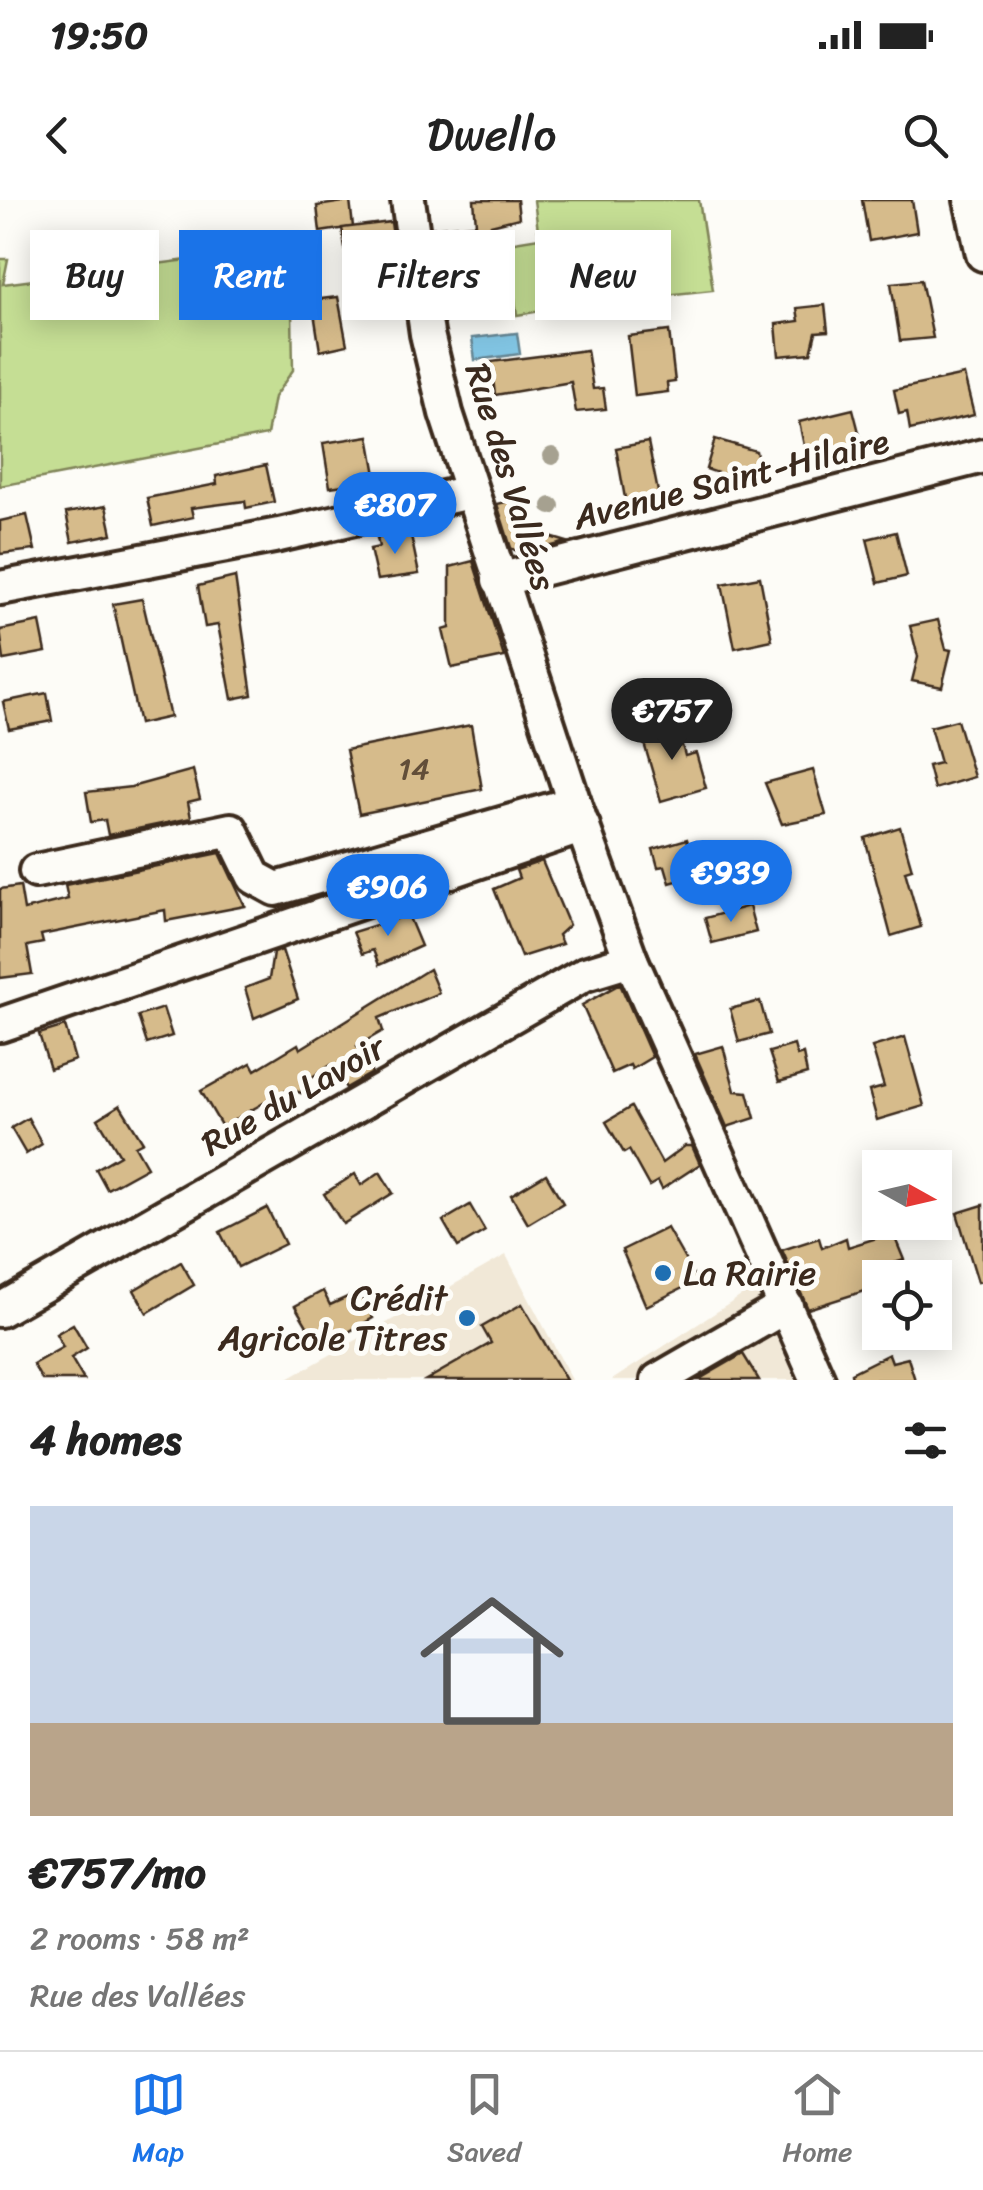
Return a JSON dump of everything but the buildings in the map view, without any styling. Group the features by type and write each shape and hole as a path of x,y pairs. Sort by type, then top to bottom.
{"street":[{"name":"Rue des Vallées","path":"408,200 427,334 470,492 578,815 630,960 818,1380"},
{"path":"971,200 983,254"},
{"name":"Avenue Saint-Hilaire","path":"498,580 983,456"},
{"path":"0,588 280,535 470,492"},
{"path":"36,871 231,830 254,877 276,889 578,815"},
{"path":"0,1025 578,815"},
{"name":"Rue du Lavoir","path":"0,1310 585,974 630,960"},
{"path":"658,1380 786,1306"}],"shaded area":[{"name":"Crédit Agricole Titres","path":"506,1255 572,1380 286,1380"},
{"path":"755,1287 796,1380 612,1380"}],"green space":[{"path":"534,200 699,200 713,290 671,294 671,230 538,230"},
{"path":"535,239 535,312 517,315 515,299 515,242"},
{"path":"0,259 8,259 3,284 30,280 30,320 159,320 159,264 179,261 179,320 292,320 293,370 274,397 267,435 0,486"}],"water":[{"path":"517,333 520,354 475,360 472,338"}],"place":[{"name":"La Rairie","path":"663,1273"},
{"name":"Crédit Agricole Titres","path":"467,1318"}]}
